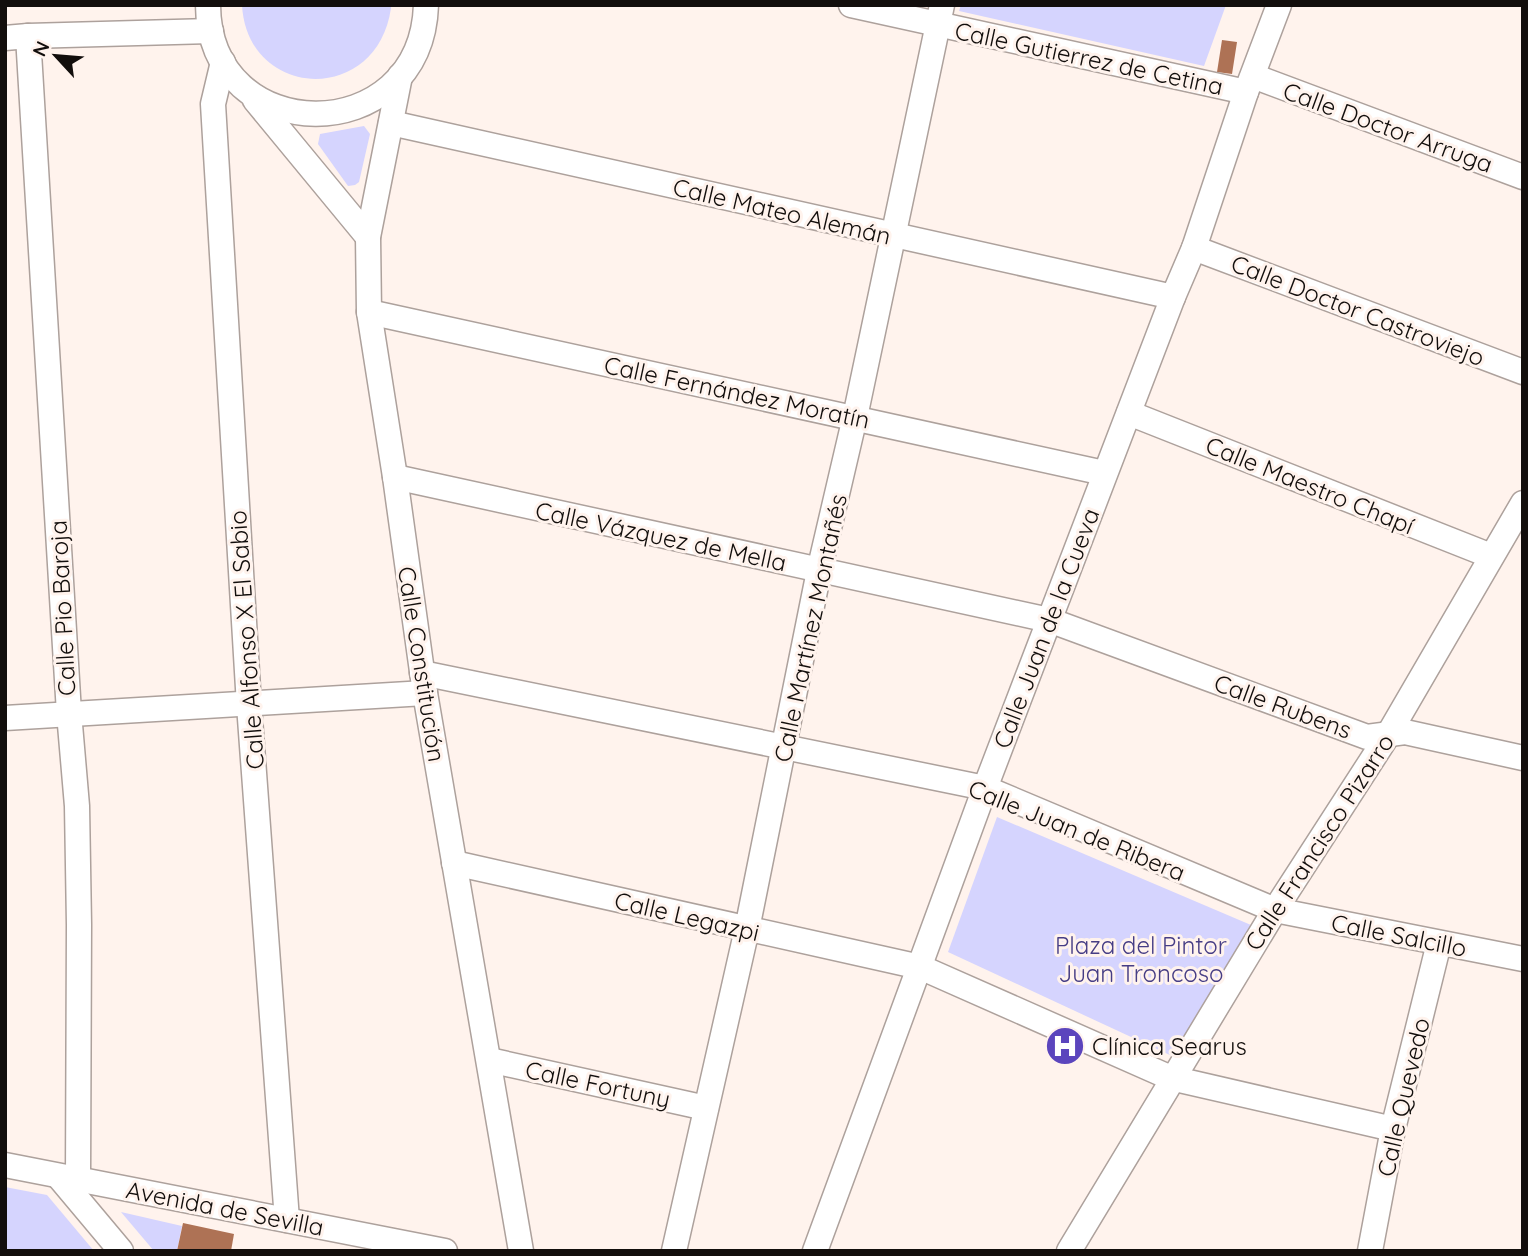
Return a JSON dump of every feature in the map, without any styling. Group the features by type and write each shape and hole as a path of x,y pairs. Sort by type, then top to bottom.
{"street":[{"path":"249,92 270,105 302,114 328,115 352,110 368,103 388,89 413,58 422,37 426,5"},
{"name":"Calle Gutierrez de Cetina","path":"851,5 940,15 1249,84"},
{"name":"Calle Juan de la Cueva","path":"815,1251 1104,473 1194,248 1249,84 1279,5"},
{"path":"16,37 208,13 223,62 368,237"},
{"name":"Calle Martínez Montañés","path":"674,1251 747,929 819,571 855,417 940,15"},
{"name":"Calle Pio Baroja","path":"16,37 77,806 69,1178"},
{"name":"Calle Alfonso X El Sabio","path":"223,62 213,104 249,705 286,1220"},
{"name":"Calle Constitución","path":"400,76 368,237 369,312 423,683 521,1251"},
{"name":"Calle Doctor Arruga","path":"1249,84 1523,177"},
{"name":"Calle Mateo Alemán","path":"391,123 1173,297"},
{"name":"Calle Doctor Castroviejo","path":"1194,248 1523,372"},
{"name":"Calle Fernández Moratín","path":"369,312 1104,473"},
{"name":"Calle Maestro Chapí","path":"1129,413 1491,556"},
{"name":"Calle Vázquez de Mella","path":"395,477 1049,620"},
{"name":"Calle Francisco Pizarro","path":"1069,1251 1171,1078 1388,735 1523,503"},
{"name":"Calle Rubens","path":"1049,620 1367,737 1405,732 1523,758"},
{"name":"Calle Juan de Ribera","path":"5,718 249,705 423,683 785,748 985,788 1275,910"},
{"name":"Calle Legazpi","path":"454,863 920,967 1171,1078 1394,1129"},
{"name":"Calle Salcillo","path":"1275,910 1523,958"},
{"name":"Calle Quevedo","path":"1370,1251 1394,1129 1440,943"},
{"name":"Calle Fortuny","path":"489,1060 706,1108"},
{"name":"Avenida de Sevilla","path":"5,1165 445,1251"},
{"path":"69,1178 121,1251"}],"green space":[{"path":"242,5 391,5 391,8 381,40 363,62 339,75 313,79 288,74 265,59 249,36"},
{"path":"961,5 1226,5 1204,66 959,11"},
{"path":"364,126 370,134 359,182 348,186 318,144 320,134"},
{"name":"Plaza del Pintor Juan Troncoso","path":"997,817 1251,925 1172,1056 948,952"},
{"path":"5,1187 47,1195 94,1251 14,1251 5,1248"},
{"path":"121,1212 182,1226 177,1251 154,1251"}],"building":[{"path":"1222,40 1237,42 1232,74 1217,72"},
{"path":"183,1223 234,1234 231,1251 177,1251"}],"place":[{"name":"Clínica Searus","path":"1065,1046"}]}
